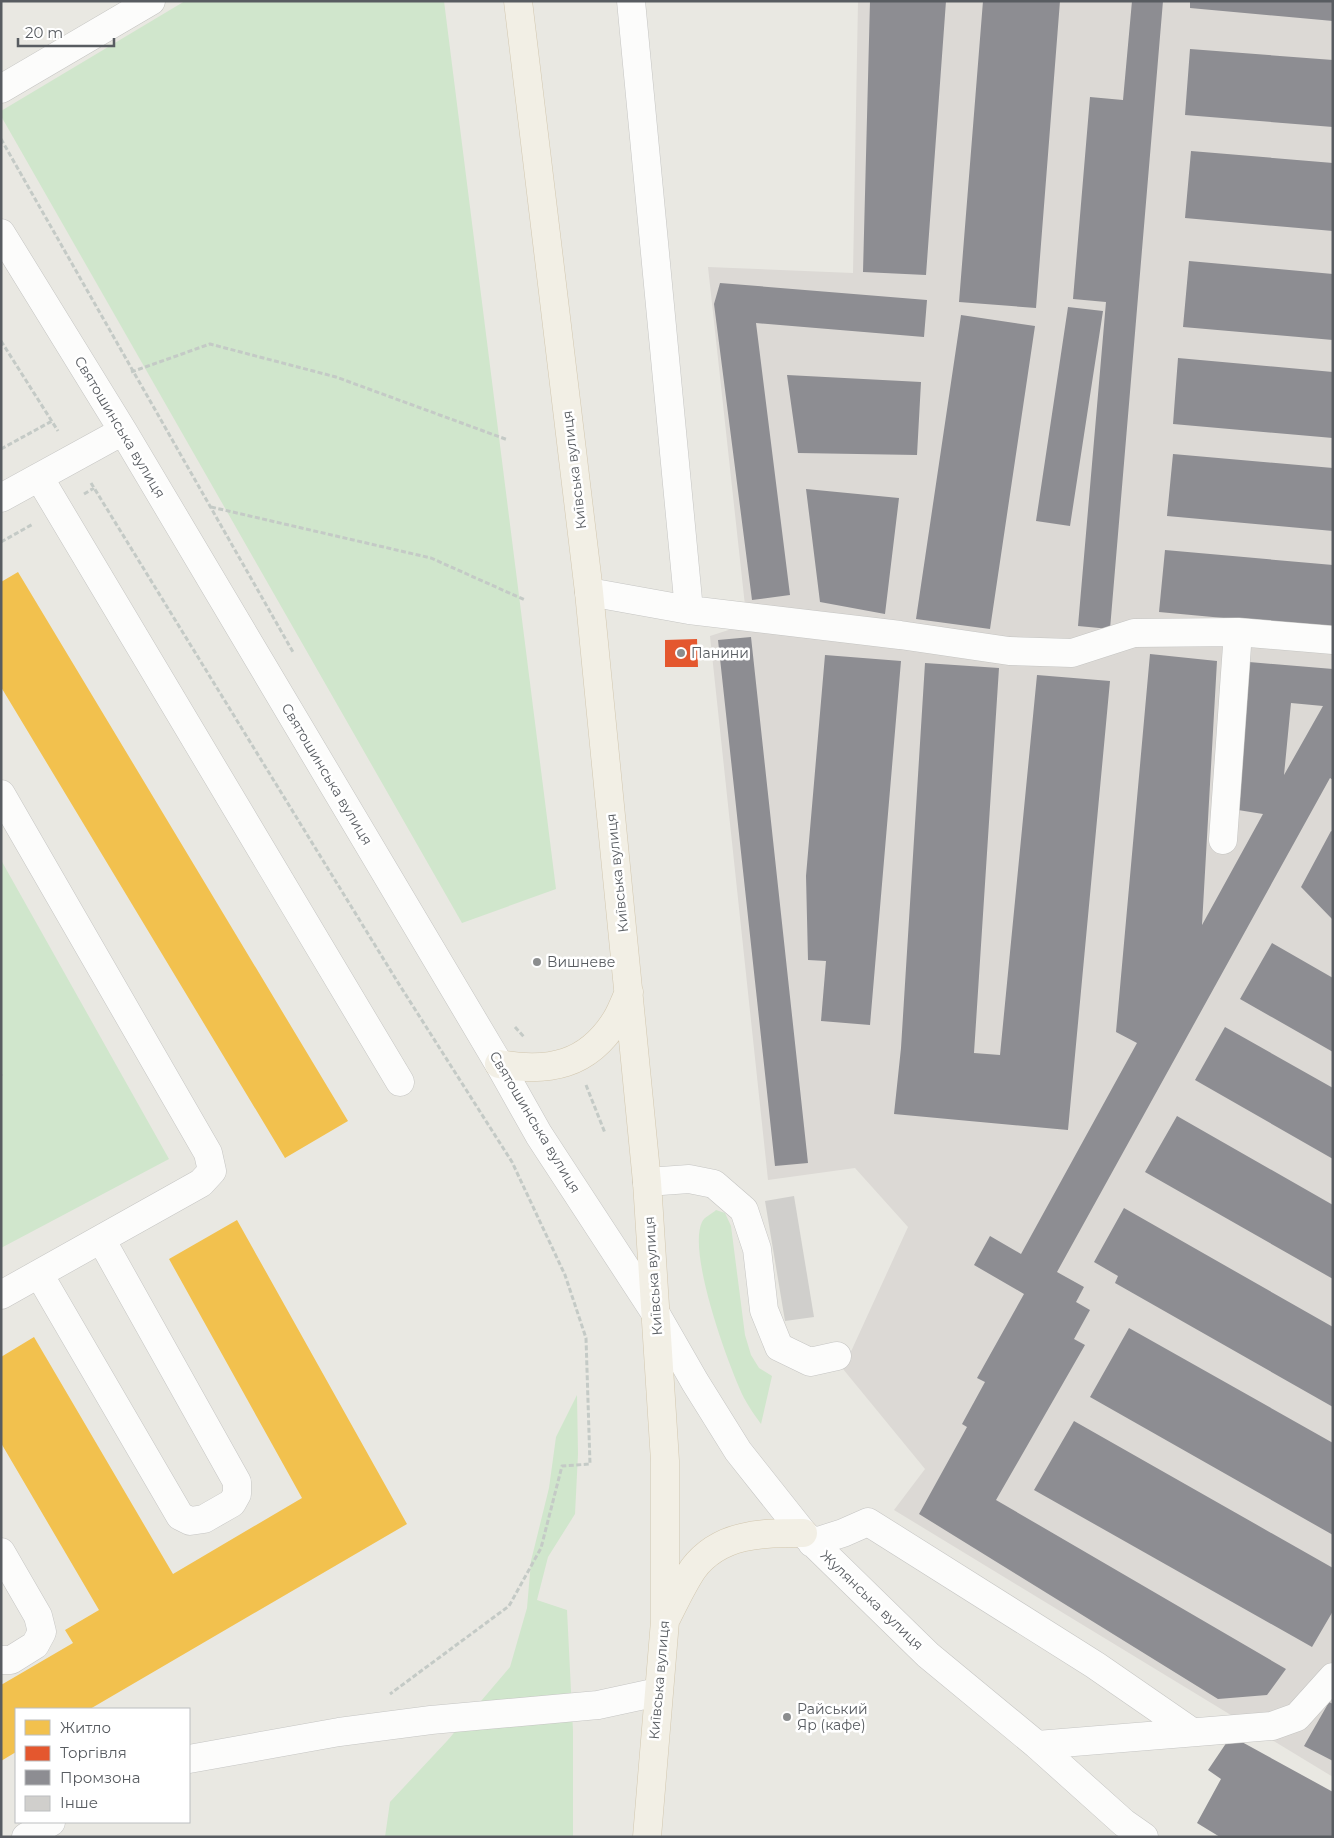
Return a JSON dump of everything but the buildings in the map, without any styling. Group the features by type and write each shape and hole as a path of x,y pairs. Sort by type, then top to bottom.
{"main road":[{"name":"Київська вулиця","path":"518,1 589,592 647,1182 665,1461 665,1621 647,1837"},
{"path":"499,1064 522,1068 546,1068 568,1062 592,1049 616,1020 629,992"},
{"path":"665,1621 692,1571 703,1557 726,1542 744,1536 766,1533 807,1538"}],"street":[{"path":"1,89 151,1"},
{"path":"632,1 689,610"},
{"name":"Святошинська вулиця","path":"1,233 123,431 499,1064 539,1135 656,1314"},
{"path":"1,498 123,431"},
{"path":"39,478 400,1082"},
{"path":"589,592 689,610 900,636 1010,652 1072,653 1134,633 1238,632 1333,640"},
{"path":"1223,840 1238,632"},
{"path":"1,794 208,1153 212,1170 201,1182 1,1295"},
{"path":"647,1182 689,1179 714,1184 744,1210 757,1249 764,1310 779,1347 810,1362 837,1356"},
{"path":"39,1274 180,1516 190,1521 204,1519 232,1503 237,1494 237,1482 101,1239"},
{"name":"Жулянська вулиця","path":"656,1314 738,1451 807,1538 928,1655 1037,1745 1124,1823 1144,1837"},
{"path":"807,1538 843,1534 868,1522 1095,1665 1192,1732"},
{"path":"1,1552 38,1616 42,1632 35,1645 11,1660 1,1660"},
{"path":"1037,1745 1272,1726 1296,1717 1333,1677"},
{"path":"190,1759 339,1732 431,1720 598,1705 658,1692"},
{"path":"26,1837 49,1823"}],"path":[{"path":"1,140 298,661"},
{"path":"1,341 52,420 397,981 512,1162 565,1275 586,1338 590,1464 562,1466 542,1548 509,1606 385,1697"},
{"path":"131,372 210,344 336,377 508,440"},
{"path":"1,448 52,420"},
{"path":"210,507 431,558 525,600"},
{"path":"512,1024 525,1038"},
{"path":"583,1078 605,1133"}],"shaded area":[{"path":"858,1 1333,1 1333,1777 894,1510 925,1469 843,1369 908,1227 855,1168 768,1180 710,636 747,624 708,267 853,273"}],"green space":[{"path":"185,1 444,1 556,889 462,923 1,116 1,111"},
{"path":"1,860 169,1159 1,1248"},
{"path":"716,1210 725,1213 731,1226 745,1335 751,1355 759,1368 772,1376 761,1424 737,1383 720,1337 705,1283 700,1258 699,1237 703,1220"},
{"path":"577,1395 578,1454 575,1514 548,1557 537,1600 567,1610 573,1731 573,1837 385,1837 390,1802 447,1741 510,1667 527,1608 531,1561 549,1488 556,1437"}],"place":[{"name":"Панини","path":"681,653"},
{"name":"Вишневе","path":"537,962"},
{"name":"Райський Яр (кафе)","path":"787,1717"}]}
